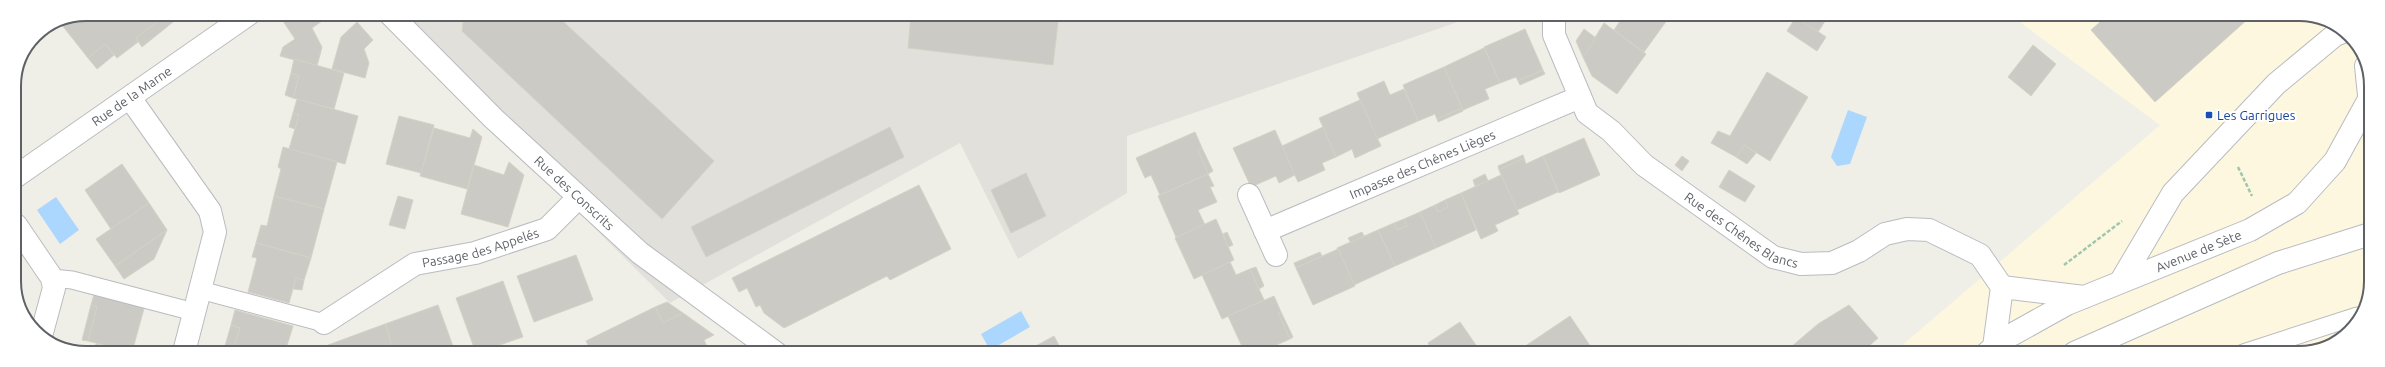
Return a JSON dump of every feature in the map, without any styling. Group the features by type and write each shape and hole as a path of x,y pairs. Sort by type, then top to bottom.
{"street":[{"name":"Rue de la Marne","path":"21,173 239,21"},
{"name":"Rue des Conscrits","path":"397,21 494,119 578,198 640,253 766,346"},
{"name":"Rue des Chênes Blancs","path":"1554,21 1554,35 1587,113 1612,131 1644,165 1773,257 1801,264 1832,263 1859,251 1885,234 1908,229 1929,230 1980,255 2002,287"},
{"path":"2120,281 2173,194 2276,84 2338,34"},
{"name":"Impasse des Chênes Lièges","path":"1265,231 1580,97"},
{"path":"130,98 210,211 214,221 215,232 186,346"},
{"name":"Avenue de Sète","path":"1995,346 2010,335 2084,297 2120,281 2250,230 2297,203 2335,161 2364,112"},
{"path":"1249,195 1276,254"},
{"name":"Passage des Appelés","path":"324,323 415,264 475,253 547,229 578,198"},
{"path":"21,232 52,278 54,288 43,329"},
{"path":"2090,346 2278,263 2364,236"},
{"path":"1991,346 2002,287 2084,297"}],"lane":[{"path":"52,278 72,280 194,312"},
{"name":"Passage des Appelés","path":"200,290 324,323"},
{"path":"2275,346 2353,318"}],"path":[{"path":"2031,290 2127,216"}],"shaded area":[{"path":"386,21 1461,21 1127,136 1127,193 1018,259 960,143 670,303"},
{"path":"2018,21 2299,21 2316,23 2328,28 2351,46 2361,65 2364,86 2364,281 2362,298 2357,310 2351,321 2342,330 2324,341 2312,345 2299,346 1901,346 2160,125"}],"water":[{"path":"1848,110 1867,117 1850,164 1837,166 1831,157"},
{"path":"56,197 79,230 60,244 37,210"},
{"path":"1021,311 1030,327 997,346 988,346 981,334"}],"building":[{"path":"86,21 158,21 136,38 138,42 117,58 105,44 88,58 62,26 73,22"},
{"path":"158,21 173,22 142,47 136,38"},
{"path":"283,21 322,21 312,28 322,47 317,66 280,56 283,47 295,39"},
{"path":"463,21 563,21 714,161 662,219 462,31"},
{"path":"910,21 1058,21 1053,65 908,48"},
{"path":"1620,21 1666,21 1644,52 1614,30"},
{"path":"1793,21 1802,21 1826,37 1817,51 1787,31"},
{"path":"1802,21 1825,21 1818,32"},
{"path":"2101,21 2246,21 2155,102 2091,30"},
{"path":"357,22 373,40 364,49 369,63 365,78 332,69 341,37"},
{"path":"1604,23 1646,54 1617,94 1592,76 1583,57"},
{"path":"1525,29 1543,70 1518,81 1516,77 1500,83 1484,47"},
{"path":"1584,29 1596,38 1583,57 1576,41"},
{"path":"105,44 114,55 97,69 88,58"},
{"path":"2033,45 2056,64 2031,96 2008,77"},
{"path":"1484,48 1500,83 1485,89 1489,99 1463,110 1444,67"},
{"path":"294,59 344,73 334,109 293,98 299,76 291,73"},
{"path":"1444,67 1462,108 1437,119 1435,114 1418,121 1403,85"},
{"path":"1543,70 1545,74 1520,85 1518,81"},
{"path":"1767,72 1808,97 1770,161 1744,145 1736,157 1711,143 1718,131 1730,136"},
{"path":"291,73 299,76 293,98 285,95"},
{"path":"1384,81 1390,95 1404,89 1418,121 1377,139 1357,93"},
{"path":"297,99 358,116 345,164 289,149 299,115 293,113"},
{"path":"1360,100 1381,146 1355,158 1352,149 1336,157 1319,118"},
{"path":"1462,108 1463,111 1438,122 1437,119"},
{"path":"293,113 299,115 295,129 289,127"},
{"path":"399,116 434,125 421,173 386,164"},
{"path":"890,127 904,157 706,257 691,227"},
{"path":"1323,127 1336,157 1322,163 1325,170 1298,182 1282,146"},
{"path":"434,128 470,138 473,129 482,137 467,189 420,176"},
{"path":"1275,130 1295,175 1279,183 1276,176 1251,187 1233,148"},
{"path":"1195,132 1202,148 1198,150 1208,174 1160,195 1151,175 1145,178 1136,158"},
{"path":"1584,138 1600,175 1559,193 1543,156"},
{"path":"1744,145 1756,153 1747,164 1736,157"},
{"path":"283,147 337,162 324,209 274,196 281,169 278,167"},
{"path":"1202,148 1213,171 1208,174 1198,150"},
{"path":"1523,155 1524,158 1499,170 1498,166"},
{"path":"1543,156 1558,192 1517,210 1499,170 1524,158 1526,164"},
{"path":"1682,156 1689,161 1682,171 1675,165"},
{"path":"509,162 524,175 508,227 461,214 474,165 504,175"},
{"path":"122,164 149,203 111,229 85,190"},
{"path":"1729,170 1755,186 1745,202 1719,187"},
{"path":"1026,173 1046,216 1011,233 991,190"},
{"path":"1208,174 1214,186 1210,187 1217,202 1198,210 1205,225 1176,237 1158,196"},
{"path":"1485,174 1488,181 1475,186 1473,180"},
{"path":"1501,175 1519,214 1495,225 1498,231 1481,239 1461,193"},
{"path":"919,185 951,249 890,280 887,276 784,328 764,313 760,305 756,307 747,288 739,292 732,278"},
{"path":"1461,193 1476,230 1436,248 1420,212 1435,205 1438,212 1448,207 1445,200"},
{"path":"274,196 324,209 311,258 256,243 261,225 267,226"},
{"path":"398,196 413,200 405,229 389,225"},
{"path":"1445,200 1448,207 1438,212 1435,205"},
{"path":"149,203 167,230 115,266 96,239"},
{"path":"1420,212 1436,248 1395,266 1378,230 1394,223 1397,230 1407,226 1404,219"},
{"path":"1216,219 1234,260 1194,279 1175,238"},
{"path":"1404,219 1407,226 1397,230 1394,223"},
{"path":"167,230 154,259 124,279 115,266"},
{"path":"1378,230 1395,266 1354,285 1337,248"},
{"path":"1227,232 1233,245 1228,247 1223,234"},
{"path":"1362,232 1364,236 1351,243 1348,238"},
{"path":"256,243 311,258 304,280 296,278 289,303 248,292 257,258 252,257"},
{"path":"1338,249 1355,286 1313,305 1296,268"},
{"path":"1320,252 1322,256 1296,268 1294,263"},
{"path":"576,255 593,300 534,322 517,276"},
{"path":"1230,262 1236,275 1250,269 1264,300 1222,319 1202,275"},
{"path":"1256,267 1264,286 1259,289 1250,269"},
{"path":"296,278 304,280 302,290 293,289"},
{"path":"503,281 523,337 497,346 473,346 456,298"},
{"path":"95,291 145,305 134,346 108,346 88,341 97,307 91,305"},
{"path":"1274,296 1281,312 1278,313 1290,339 1274,346 1242,346 1228,316"},
{"path":"667,302 683,313 663,323 655,307"},
{"path":"91,305 97,307 88,341 82,340"},
{"path":"438,305 453,346 392,346 385,324"},
{"path":"1849,305 1878,338 1869,346 1792,346 1818,324"},
{"path":"655,307 663,323 683,313 714,335 704,340 707,346 588,346 586,341"},
{"path":"235,310 293,326 287,346 234,346 240,328 231,325"},
{"path":"1281,312 1293,337 1290,339 1278,313"},
{"path":"1570,316 1590,346 1525,346"},
{"path":"1460,322 1477,346 1430,346 1428,343"},
{"path":"385,324 392,346 325,346"},
{"path":"231,325 240,328 234,346 225,346"},
{"path":"1054,336 1059,346 1036,346"}],"place":[{"name":"Les Garrigues","path":"2209,115"}]}
